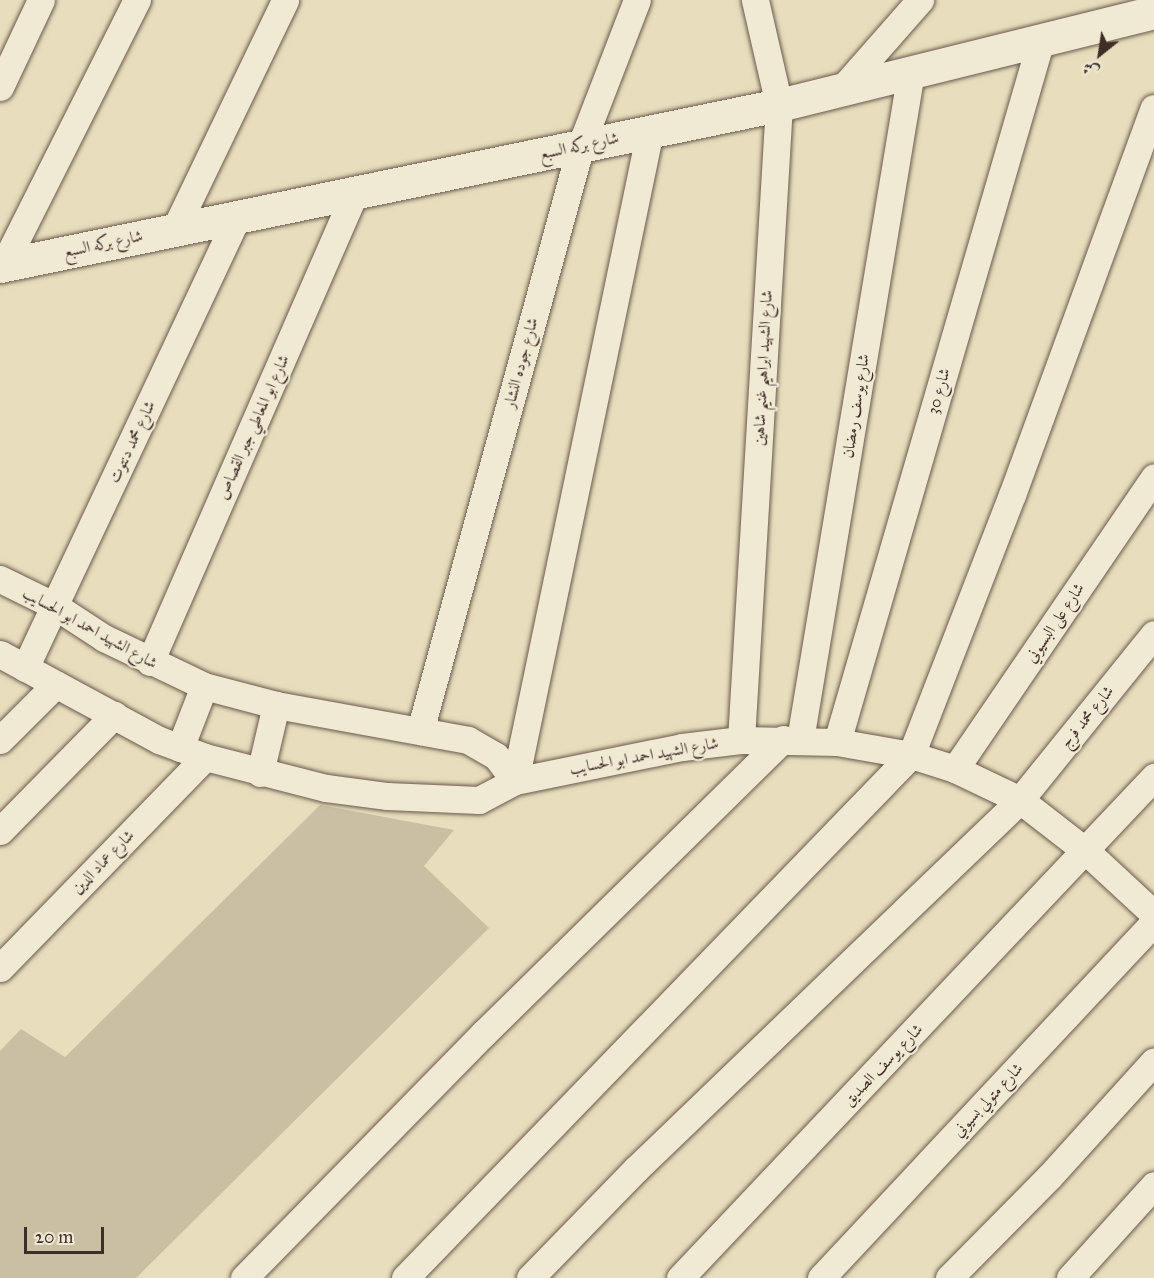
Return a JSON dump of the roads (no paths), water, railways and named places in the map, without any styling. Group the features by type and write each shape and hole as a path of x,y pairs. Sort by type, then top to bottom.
{"main road":[{"name":"شارع بركه السبع","path":"2,265 779,105 1154,12"}],"street":[{"path":"0,87 41,0"},
{"path":"2,265 136,0"},
{"path":"175,229 285,0"},
{"name":"شارع جوده النشار","path":"420,731 581,146 637,0"},
{"path":"841,90 920,0"},
{"name":"شارع الشهيد ابراهيم غنيم شاهين","path":"741,740 779,105 758,2"},
{"name":"شارع 30","path":"837,742 1041,40"},
{"name":"شارع يوسف رمضان","path":"792,739 911,72"},
{"path":"405,1278 911,755 1012,495 1154,108"},
{"path":"515,781 650,131"},
{"name":"شارع ابو المعاطي جبر القصاص","path":"150,662 355,192"},
{"name":"شارع محمد دنتوت","path":"25,668 238,216"},
{"name":"شارع على البسيوني","path":"955,769 1154,477"},
{"name":"شارع الشهيد احمد ابو الحسايب","path":"0,579 55,606 150,662 204,686 276,705 420,731 482,747 501,762 515,781"},
{"name":"شارع محمد فرج","path":"530,1278 636,1168 1020,800 1154,634"},
{"name":"شارع الشهيد احمد ابو الحسايب","path":"0,654 180,748 260,773 326,788 465,802 492,796 515,781 682,747 741,740 792,739 837,742 911,755 955,769 1020,800 1087,852 1154,914"},
{"path":"0,740 56,684"},
{"path":"180,748 204,686"},
{"path":"260,773 276,705"},
{"path":"0,831 114,715"},
{"path":"244,1278 483,1034 792,739"},
{"name":"شارع عماد الدين","path":"0,968 205,757"},
{"name":"شارع يوسف الصديق","path":"680,1278 1087,852 1154,777"},
{"name":"شارع متولي بسيوني","path":"821,1278 1154,922"},
{"path":"949,1278 1049,1177 1154,1061"},
{"path":"1070,1278 1154,1185"}]}
